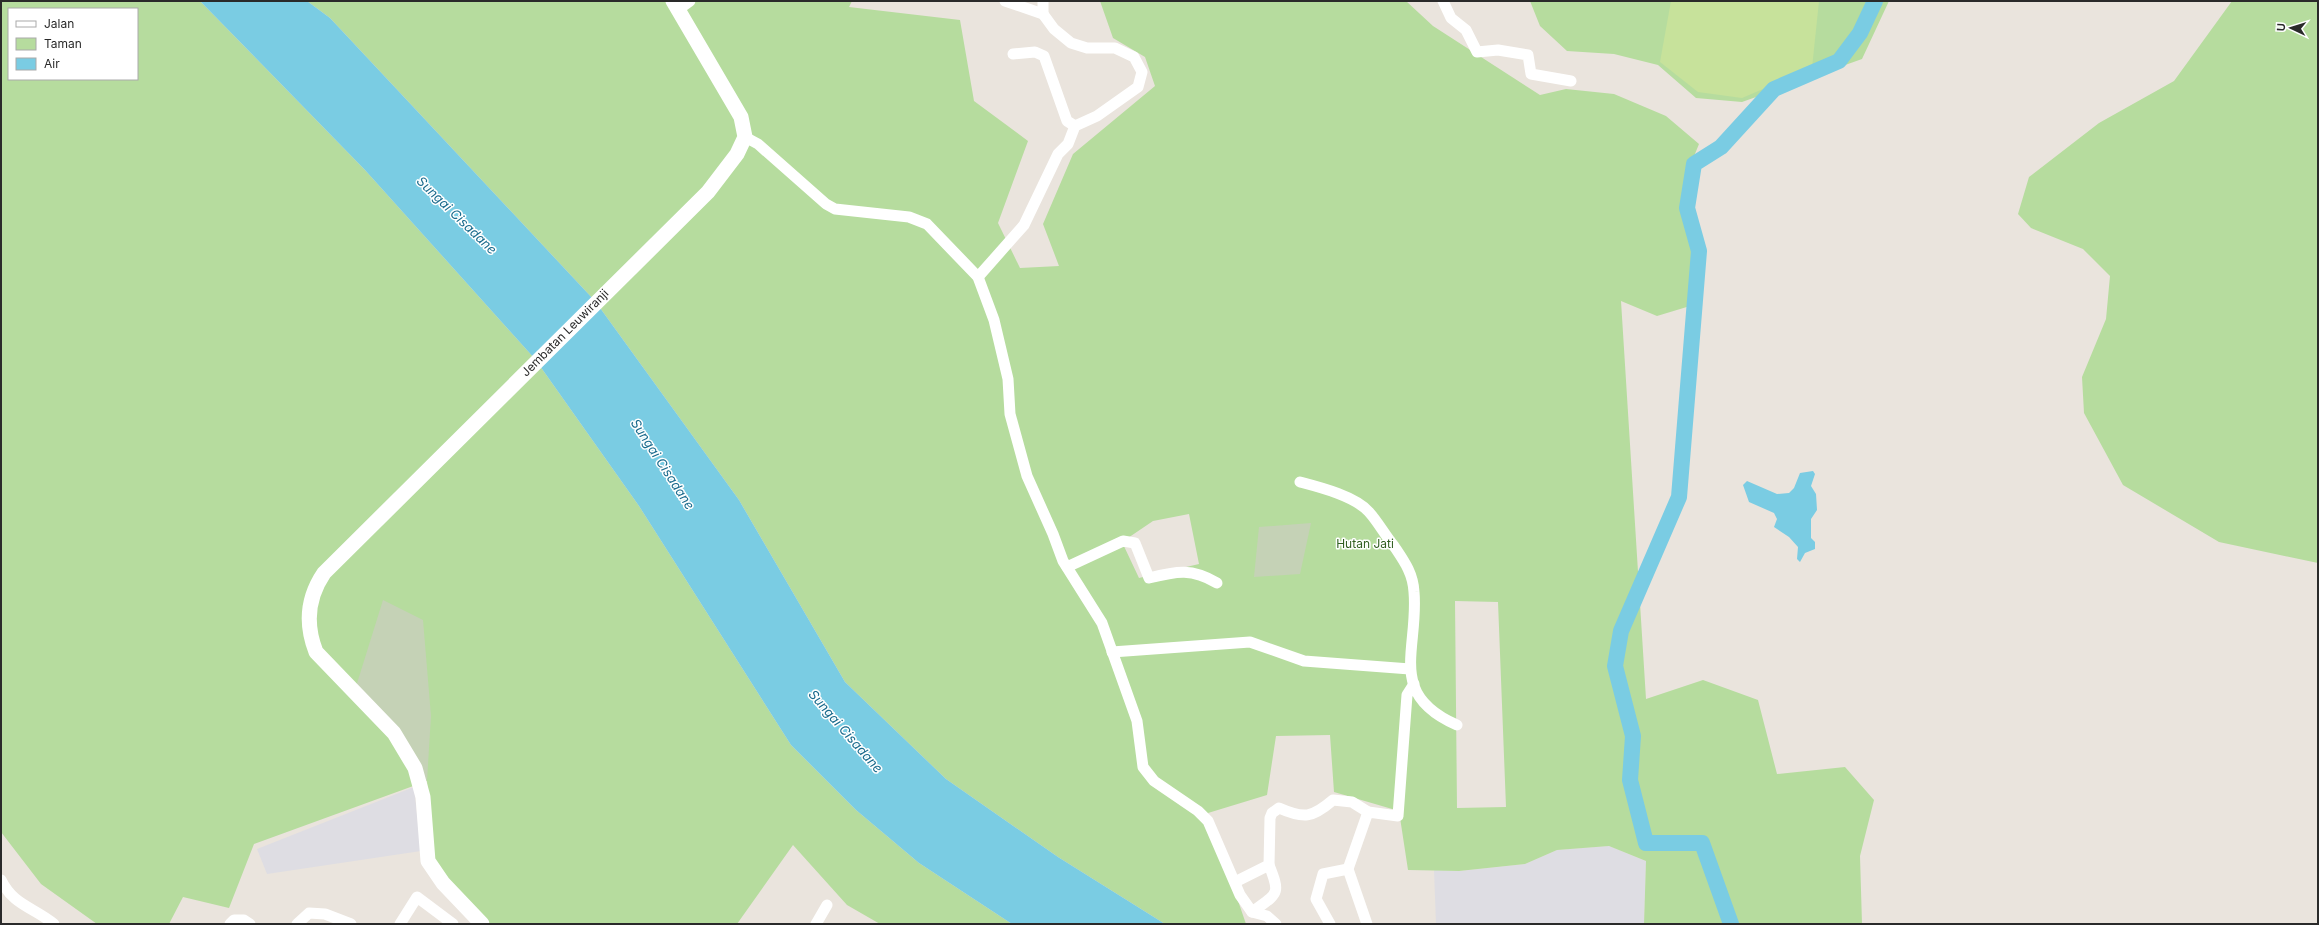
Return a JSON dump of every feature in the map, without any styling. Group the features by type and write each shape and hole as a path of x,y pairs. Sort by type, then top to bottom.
{"main road":[{"path":"680,4 741,117 745,137"},
{"name":"Jembatan Leuwiranji","path":"482,924 443,883 428,861 423,797 415,768 394,733 316,652 310,637 308,622 309,607 314,588 324,573 708,192 736,154 745,137"}],"street":[{"path":"978,277 1024,225 1058,154 1068,144 1075,126 1097,116 1138,87 1142,72 1134,57 1115,48 1086,48 1071,42 1054,29 1043,14 1005,1"},
{"path":"1043,14 1044,1"},
{"path":"1442,1 1451,18 1466,30 1477,52 1498,50 1528,55 1531,74 1571,81"},
{"path":"1013,54 1035,52 1044,56 1067,121 1075,126"},
{"path":"745,137 758,144 826,204 835,209 909,218 927,224 978,277 994,320 1008,379 1010,414 1027,476 1067,567 1102,623 1138,721 1143,767 1154,781 1198,811 1208,821 1240,895 1252,912 1267,916 1276,924"},
{"path":"1300,482 1336,492 1368,510 1410,568 1414,592 1410,669 1414,684 1429,709 1438,717 1457,725"},
{"path":"1067,567 1123,541 1135,543 1149,578 1178,570 1204,575 1217,583"},
{"path":"1112,652 1250,642 1304,661 1410,669"},
{"path":"1252,912 1272,898 1276,892 1277,886 1269,864 1270,818 1272,813 1279,808 1297,816 1317,814 1333,800 1352,802 1368,812 1398,816 1408,695 1414,684"},
{"path":"1367,924 1348,869 1368,812"},
{"path":"1235,882 1269,864"},
{"path":"1330,924 1316,899 1323,874 1348,869"},
{"path":"1,880 7,892 16,901 54,924"},
{"path":"400,924 416,897 454,924"},
{"path":"816,924 827,905"},
{"path":"297,924 309,913 325,914 349,924"},
{"path":"230,924 234,920 244,920 250,924"}],"shaded area":[{"path":"414,787 421,851 267,874 257,849"},
{"path":"1609,846 1646,861 1644,924 1436,924 1434,870 1460,871 1525,864 1557,850"}],"green space":[{"path":"1,1 200,1 365,170 535,359 639,506 791,745 856,810 919,863 1012,924 880,924 847,905 793,845 737,924 484,924 444,890 432,856 427,781 254,844 229,908 183,897 169,924 97,924 41,884 1,832"},
{"name":"Hutan Jati","path":"307,1 852,1 849,7 960,20 974,101 1028,141 998,223 1020,268 1059,266 1043,224 1073,154 1155,86 1145,57 1113,38 1100,1 1406,1 1433,26 1540,95 1566,89 1614,94 1666,116 1699,144 1688,171 1705,262 1700,303 1657,316 1621,301 1646,699 1703,680 1758,700 1777,774 1845,767 1874,800 1860,856 1862,924 1644,924 1646,861 1609,846 1557,850 1525,864 1459,871 1408,870 1399,811 1334,792 1330,735 1276,736 1267,795 1208,813 1246,924 1165,924 1058,857 946,779 845,682 739,500 595,301 330,18","holes":["1189,514 1199,564 1139,578 1122,542 1153,521","1455,601 1498,602 1506,807 1457,808"]},
{"path":"1530,1 1889,1 1862,59 1742,102 1696,98 1658,65 1614,54 1567,51 1540,26"},
{"path":"1671,1 1819,1 1812,68 1742,98 1698,92 1660,62"},
{"path":"2232,1 2318,1 2318,563 2219,542 2123,485 2084,413 2082,377 2106,319 2110,276 2083,249 2031,228 2018,214 2029,177 2099,123 2174,81"},
{"path":"1311,523 1300,574 1254,577 1259,527"},
{"path":"383,600 423,620 431,716 427,781 398,740 354,693"}],"water":[{"name":"Sungai Cisadane","path":"200,1 307,1 330,18 595,301 739,500 845,682 946,779 1058,857 1165,924 1012,924 919,863 856,810 791,745 639,506 535,359 365,170"},
{"path":"1813,471 1815,474 1811,486 1816,494 1817,510 1811,519 1811,538 1815,542 1815,549 1805,553 1800,562 1797,559 1798,547 1789,537 1774,527 1777,519 1774,513 1749,502 1743,485 1747,481 1777,494 1789,493 1794,488 1800,473"}],"waterway":[{"path":"1731,924 1702,843 1646,843 1630,780 1633,736 1615,666 1621,631 1679,497 1699,251 1687,208 1694,164 1721,147 1774,89 1839,61 1860,33 1875,1"}]}
